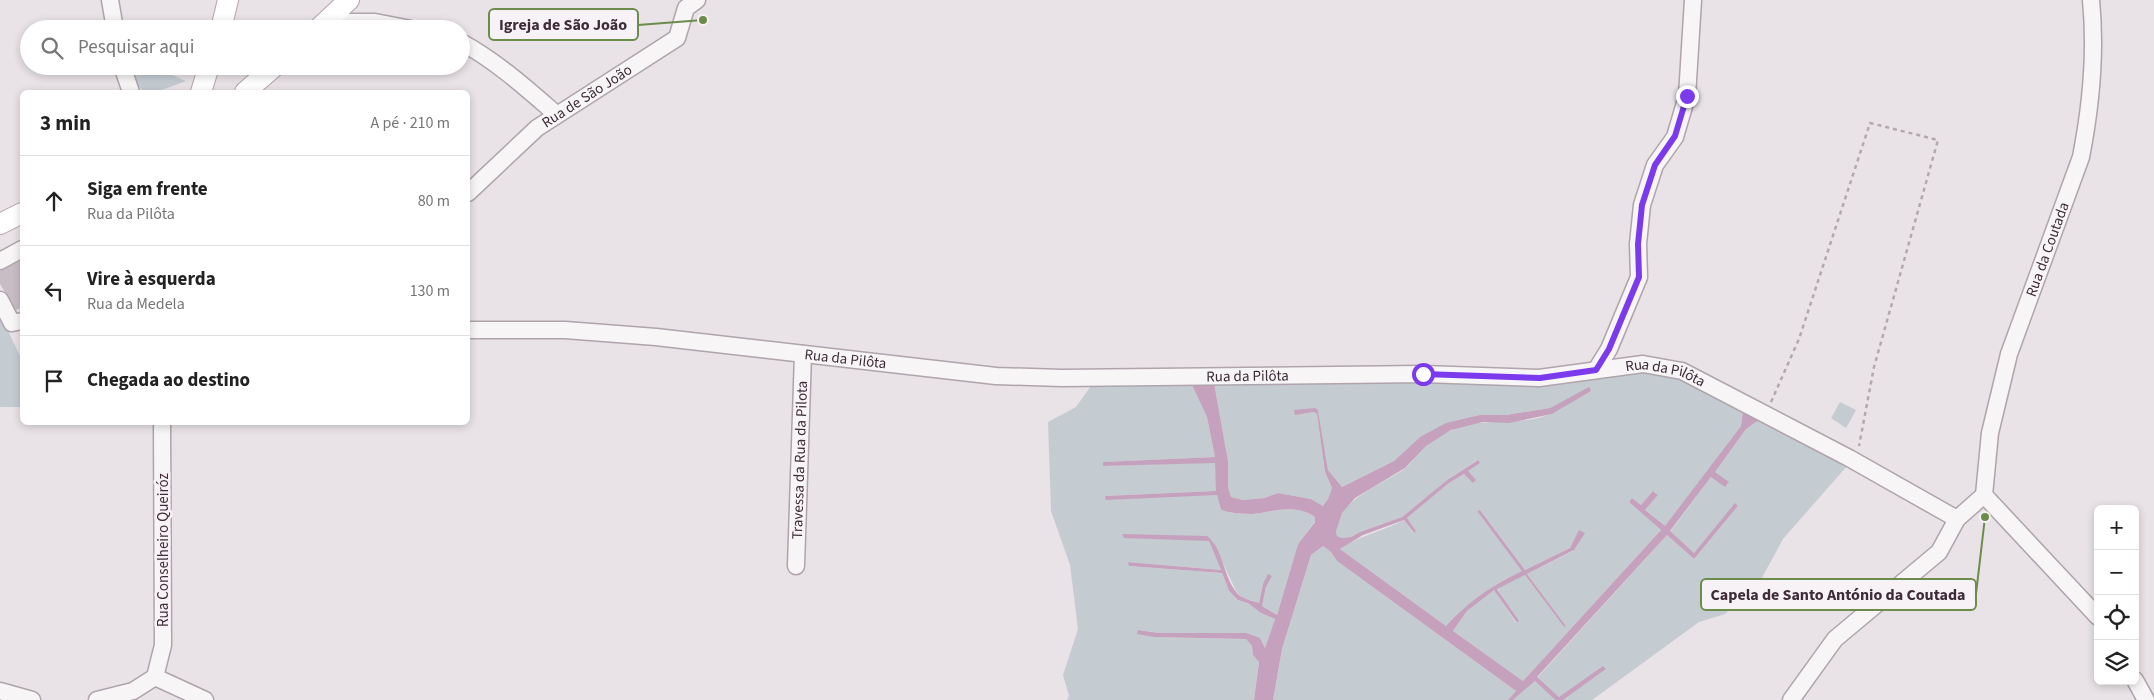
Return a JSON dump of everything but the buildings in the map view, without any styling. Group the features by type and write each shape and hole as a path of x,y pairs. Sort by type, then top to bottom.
{"main road":[{"path":"223,20 228,0"},
{"path":"327,20 349,0"},
{"path":"202,90 206,75"},
{"path":"247,90 265,75"},
{"path":"0,224 20,214"}],"street":[{"path":"110,0 113,20"},
{"name":"Rua de São João","path":"470,191 537,128 556,114 678,38 686,8 697,0"},
{"path":"1596,370 1609,349 1639,277 1638,244 1642,205 1655,165 1675,136 1687,96 1692,0"},
{"name":"Rua da Coutada","path":"1984,496 1990,433 2009,354 2081,157 2087,125 2094,26 2091,0"},
{"path":"470,46 481,52 520,82 556,114"},
{"path":"125,75 130,90"},
{"path":"0,260 20,250"},
{"path":"0,300 12,323 20,321"},
{"name":"Rua da Pilôta","path":"470,330 565,330 656,337 996,376 1062,378 1423,374 1540,378 1643,364 1682,371 1856,462 1957,519"},
{"name":"Travessa da Rua da Pilota","path":"796,566 804,354"},
{"name":"Rua Conselheiro Queiróz","path":"155,677 163,645 162,425"},
{"path":"1791,700 1835,639 1939,552 1957,519 1984,496 2094,613"},
{"path":"97,700 133,690 155,677 205,700"},
{"path":"2138,685 2146,700"},
{"path":"0,691 32,700"}],"path":[{"path":"1766,415 1798,339 1870,124 1938,140 1874,367 1856,462"}],"shaded area":[{"path":"131,75 172,75 186,81 161,90 142,90"},
{"path":"0,314 20,356 20,407 0,407"},
{"path":"1644,373 1676,377 1743,411 1741,426 1665,527 1645,510 1658,495 1654,491 1641,505 1632,498 1629,502 1661,530 1523,681 1453,631 1467,611 1494,589 1516,623 1519,622 1497,588 1525,575 1564,627 1566,626 1527,574 1573,551 1579,531 1570,548 1525,570 1480,510 1477,511 1523,571 1481,594 1446,626 1340,549 1356,540 1404,520 1413,533 1416,531 1407,518 1449,483 1464,474 1474,483 1467,471 1477,460 1447,480 1402,517 1351,537 1342,538 1337,536 1336,525 1341,514 1349,505 1371,488 1403,470 1427,445 1444,434 1462,426 1539,418 1566,406 1589,388 1550,408 1506,415 1480,415 1420,437 1394,461 1342,487 1328,470 1318,410 1295,415 1314,412 1317,414 1325,472 1332,488 1323,506 1311,499 1278,493 1264,498 1243,500 1231,497 1228,487 1228,461 1214,383"},
{"path":"1190,381 1207,417 1215,457 1104,462 1103,466 1215,462 1217,491 1105,496 1217,495 1221,510 1229,512 1252,514 1292,509 1300,510 1315,517 1315,521 1298,544 1277,615 1262,606 1266,587 1272,576 1263,584 1259,603 1241,597 1236,591 1212,540 1205,540 1209,541 1221,570 1129,562 1129,566 1222,573 1229,591 1238,600 1248,602 1261,613 1275,619 1265,648 1260,638 1159,633 1139,630 1154,637 1246,639 1252,646 1253,655 1259,661 1254,700 1067,700 1069,696 1063,675 1078,629 1070,565 1051,511 1048,422 1076,407 1093,383"},
{"path":"1190,381 1214,383 1228,461 1228,487 1231,497 1243,500 1264,498 1278,493 1311,499 1323,506 1332,488 1325,472 1317,414 1314,412 1295,415 1294,410 1315,408 1318,410 1328,470 1342,487 1394,461 1420,437 1446,423 1480,415 1506,415 1550,408 1589,387 1591,391 1552,414 1509,423 1483,422 1451,430 1426,446 1405,468 1355,498 1342,513 1336,531 1337,536 1342,538 1351,537 1402,517 1447,480 1478,460 1480,463 1468,471 1476,480 1473,483 1464,474 1449,483 1407,518 1416,531 1414,533 1404,520 1363,535 1340,549 1446,626 1481,594 1522,571 1477,511 1480,510 1525,570 1570,548 1579,530 1585,533 1574,550 1527,574 1566,626 1564,627 1525,575 1497,589 1519,621 1517,623 1494,590 1467,611 1453,631 1523,681 1661,530 1629,502 1632,498 1641,505 1653,491 1658,495 1645,510 1665,526 1741,426 1743,411 1759,420 1746,429 1715,472 1729,482 1725,487 1711,477 1670,531 1694,553 1735,503 1738,506 1694,559 1667,535 1537,677 1559,697 1603,666 1606,669 1563,700 1555,700 1535,681 1513,700 1508,700 1516,691 1337,561 1331,552 1323,546 1311,555 1282,649 1273,700 1254,700 1259,662 1253,655 1252,646 1246,639 1154,637 1137,634 1138,630 1159,633 1246,633 1260,638 1265,648 1275,619 1261,613 1248,603 1238,600 1229,591 1222,573 1129,566 1128,562 1221,570 1209,541 1124,538 1122,534 1207,536 1217,548 1230,582 1240,596 1259,603 1263,584 1268,574 1272,576 1266,587 1262,606 1277,615 1298,544 1315,522 1315,517 1300,510 1292,509 1252,514 1229,512 1221,510 1217,495 1106,500 1105,496 1216,491 1215,463 1103,466 1103,462 1215,457 1207,417"},
{"path":"1840,402 1856,410 1846,428 1831,418"},
{"path":"1759,420 1847,466 1783,539 1758,585 1725,614 1699,622 1592,700 1563,700 1605,669 1559,697 1537,678 1667,535 1694,559 1738,506 1735,504 1694,553 1670,532 1711,477 1725,486 1728,483 1714,473 1746,429"},
{"path":"1323,546 1331,552 1337,561 1516,691 1508,700 1273,700 1282,649 1311,555"},
{"path":"1535,681 1555,700 1513,700"}],"place":[{"name":"Igreja de São João","path":"703,20"},
{"name":"Capela de Santo António da Coutada","path":"1985,517"}],"route":[{"path":"1423,374 1540,378 1596,370 1609,349 1639,277 1638,244 1642,205 1655,165 1675,136 1687,96"}]}
